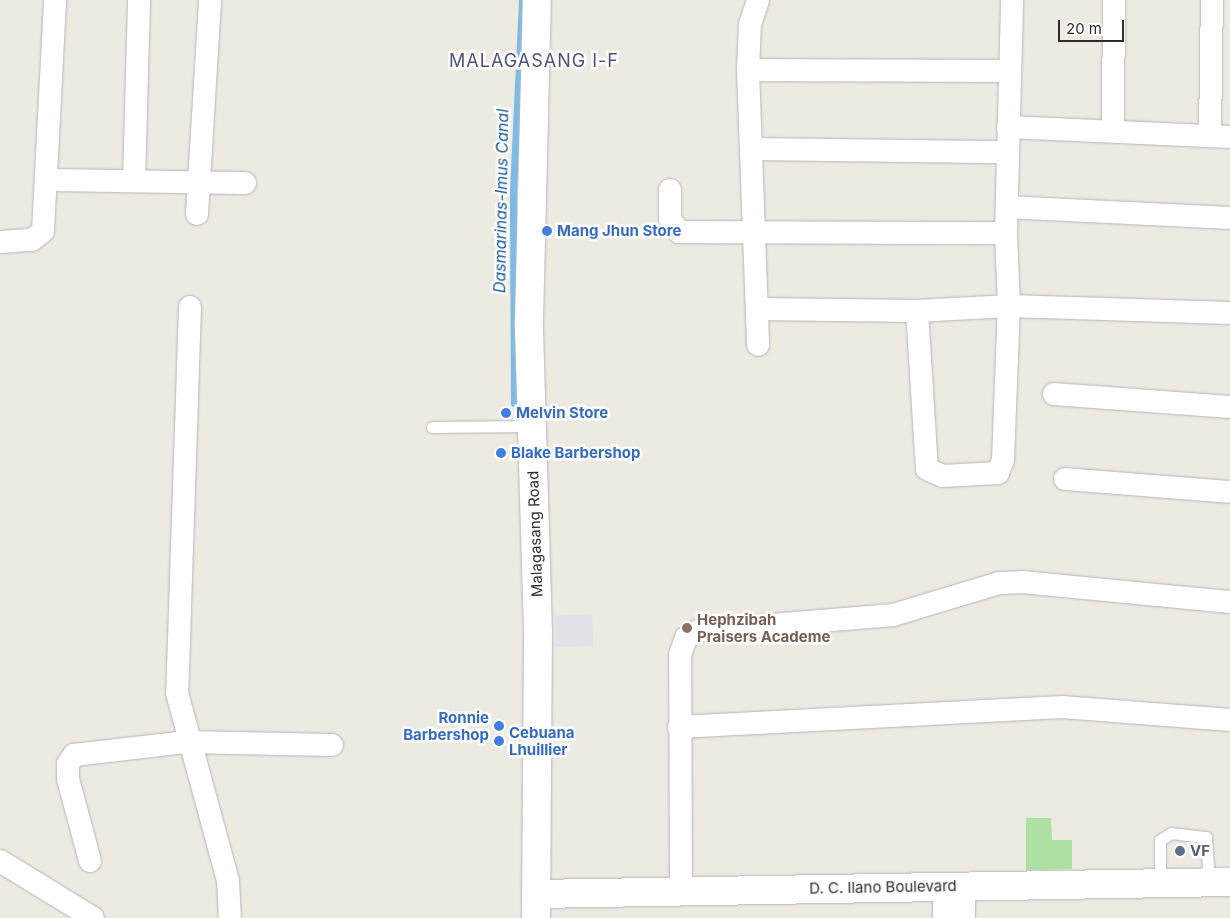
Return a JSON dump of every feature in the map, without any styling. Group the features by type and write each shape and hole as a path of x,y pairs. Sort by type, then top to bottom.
{"main road":[{"name":"Malagasang Road","path":"536,906 538,632 532,426 529,215 537,0"},
{"name":"D. C. Ilano Boulevard","path":"536,906 681,890 954,903 1160,883 1220,882"}],"street":[{"path":"0,242 39,236 48,180 55,0"},
{"path":"134,181 139,0"},
{"path":"197,214 210,0"},
{"path":"758,0 750,24 748,70 757,231 758,345"},
{"path":"917,311 927,469 943,476 988,476 998,473 1003,460 1009,306 1006,207 1012,0"},
{"path":"1113,131 1114,0"},
{"path":"1008,127 1220,136 1212,0"},
{"path":"748,70 1010,72"},
{"path":"752,149 1008,152"},
{"path":"48,180 245,183"},
{"path":"670,190 670,219 679,232 1006,233"},
{"path":"1006,207 1230,218"},
{"path":"758,309 917,311 1009,306 1230,313"},
{"path":"190,307 177,692 187,742 228,881 230,918"},
{"path":"1054,394 1230,407"},
{"path":"1065,479 1230,492"},
{"path":"681,890 680,655 686,638 712,627 893,615 999,583 1022,582 1230,602"},
{"path":"679,727 1062,707 1230,720"},
{"path":"90,862 68,779 68,764 74,755 187,742 332,745"},
{"path":"0,861 93,918"}],"lane":[{"path":"432,427 532,426"},
{"path":"1160,883 1160,840 1171,833 1206,837 1220,882"}],"shaded area":[{"path":"592,614 593,646 556,647 555,616"}],"green space":[{"path":"1026,818 1051,818 1052,840 1072,840 1072,869 1026,870"}],"waterway":[{"name":"Dasmarinas-Imus Canal","path":"514,403 513,191 522,0"}],"place":[{"name":"Mang Jhun Store","path":"547,231"},
{"name":"Melvin Store","path":"506,413"},
{"name":"Blake Barbershop","path":"501,453"},
{"name":"Hephzibah Praisers Academe","path":"687,628"},
{"name":"Ronnie Barbershop","path":"499,726"},
{"name":"Cebuana Lhuillier","path":"499,741"},
{"name":"VF","path":"1180,851"}],"district":[{"name":"MALAGASANG I-F","path":"534,61"}]}
